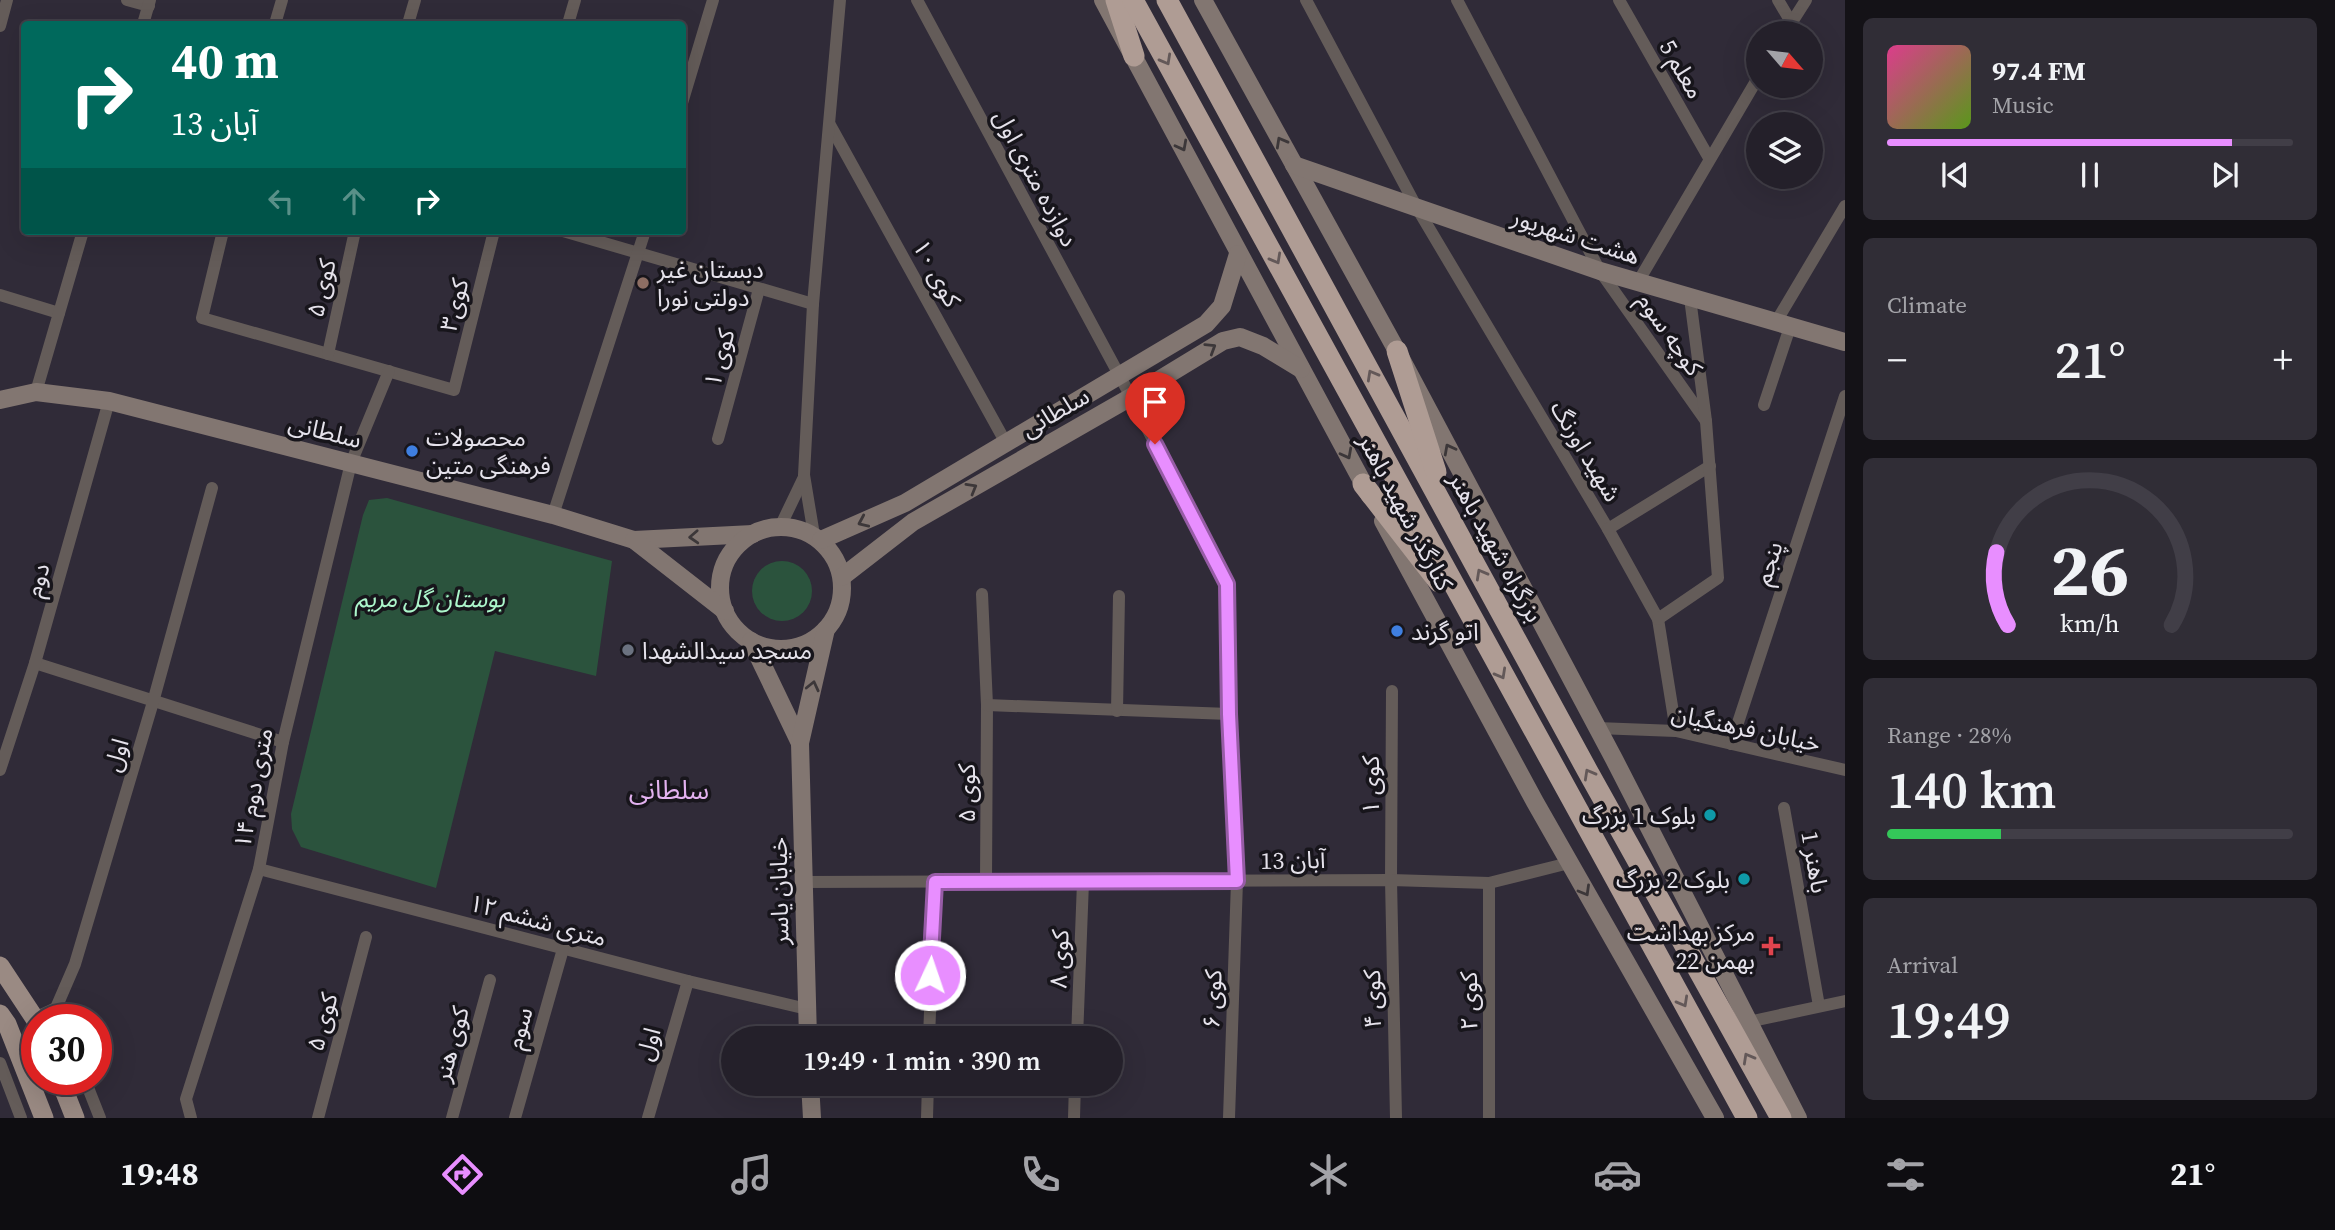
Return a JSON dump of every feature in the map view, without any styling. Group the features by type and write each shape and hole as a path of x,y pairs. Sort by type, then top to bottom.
{"highway":[{"path":"1116,0 1134,56"},
{"path":"1133,0 1747,1118"},
{"name":"بزرگراه شهید باهنر","path":"1167,0 1587,770 1781,1118"},
{"path":"1397,351 1451,521"},
{"path":"1363,484 1477,630"}],"main road":[{"name":"کنارگذر شهید باهنر","path":"1102,0 1569,863 1714,1118"},
{"path":"1203,0 1397,351 1597,727 1798,1118"},
{"name":"هشت شهریور","path":"1294,165 1600,271 1845,342"},
{"name":"سلطانی","path":"818,538 905,503 1206,324 1222,306 1238,254"},
{"name":"سلطانی","path":"842,577 913,522 1223,341 1240,337 1263,346 1301,369"},
{"name":"سلطانی","path":"0,400 36,392 109,401 553,515 634,540"},
{"path":"634,540 753,534 780,527 818,538 835,557 842,577 842,598 835,619 821,635 802,646 781,650 760,646 742,635 728,619 721,599 721,577 728,557 742,540 753,534"},
{"path":"634,540 725,611"},
{"name":"خیابان یاسر","path":"808,1026 800,743 826,629"},
{"name":"خیابان یاسر","path":"751,641 800,743"},
{"path":"0,966 25,1004"},
{"path":"0,1014 7,1024 44,1118"},
{"path":"66,1095 75,1118"},
{"path":"811,1096 812,1118"}],"street":[{"path":"0,26 7,0"},
{"path":"127,0 149,3 144,21"},
{"path":"276,21 282,0"},
{"path":"409,21 415,0"},
{"path":"569,21 575,0"},
{"path":"686,90 713,0"},
{"path":"818,538 804,475 813,304 841,0"},
{"name":"دوازده متری اول","path":"917,0 1131,397 1227,584 1229,714"},
{"name":"شهید اورنگ","path":"1306,0 1417,208 1608,529 1658,619 1676,731"},
{"name":"کوچه سوم","path":"1457,0 1600,271 1706,421"},
{"name":"معلم 5","path":"1619,0 1709,158"},
{"path":"1778,0 1786,21"},
{"path":"1792,21 1806,0"},
{"path":"1638,282 1746,97"},
{"name":"کوی ۱۰","path":"830,124 1006,443"},
{"path":"1763,405 1783,324 1845,206"},
{"path":"36,392 82,235"},
{"path":"222,235 202,318 389,371"},
{"name":"کوی ۵","path":"328,354 354,235"},
{"name":"کوی۳","path":"389,371 454,390 493,235"},
{"path":"577,235 813,304"},
{"path":"553,515 644,235"},
{"name":"کوی ۱","path":"718,439 759,289"},
{"path":"0,295 59,313"},
{"path":"1658,619 1718,578 1706,421 1690,298"},
{"name":"۱۴ متری دوم","path":"191,1118 186,1099 259,869 283,742 351,463 389,371"},
{"name":"پنجم","path":"1731,744 1845,396"},
{"name":"دوم","path":"0,770 35,663 109,401"},
{"path":"1608,529 1710,467"},
{"path":"780,527 804,475"},
{"name":"اول","path":"62,1004 153,702 212,488"},
{"name":"کوی ۵","path":"982,594 987,705 986,882"},
{"path":"1117,711 1119,596"},
{"path":"35,663 283,742"},
{"name":"کوی ۱","path":"1391,880 1392,691"},
{"path":"987,705 1229,714"},
{"name":"کوی ۶","path":"1229,714 1237,881 1229,1118"},
{"name":"خیابان فرهنگیان","path":"1597,727 1676,731 1845,770"},
{"name":"باهنر 1","path":"1784,808 1819,1006"},
{"name":"13 آبان","path":"803,883 1391,880 1489,883 1569,863"},
{"name":"۱۲ متری ششم","path":"259,869 688,981 807,1009"},
{"name":"کوی ۴","path":"1391,880 1396,1118"},
{"path":"929,1026 935,882"},
{"name":"کوی ۸","path":"1077,1026 1083,882"},
{"name":"کوی ۲","path":"1489,883 1489,1118"},
{"name":"کوی ۵","path":"318,1118 366,937"},
{"name":"سوم","path":"515,1118 564,949"},
{"name":"کوی هنر","path":"452,1118 490,980"},
{"name":"اول","path":"648,1118 688,981"},
{"path":"1748,1022 1845,1001"},
{"path":"0,1063 21,1118"},
{"path":"91,1095 100,1118"},
{"path":"927,1118 928,1096"},
{"path":"1074,1118 1075,1096"}],"green space":[{"name":"بوستان گل مریم","path":"387,498 612,561 596,676 495,651 436,888 301,847 292,829 291,814 363,515 369,500"},
{"path":"776,561 788,561 804,569 810,579 810,603 804,613 788,621 776,621 760,613 752,597 752,585 760,569"}],"place":[{"name":"دبستان غیر دولتی نورا","path":"643,283"},
{"name":"محصولات فرهنگی متین","path":"412,451"},
{"name":"اتو گرند","path":"1397,631"},
{"name":"مسجد سیدالشهدا","path":"628,650"},
{"name":"بلوک 1 بزرگ","path":"1710,815"},
{"name":"بلوک 2 بزرگ","path":"1744,879"},
{"name":"مرکز بهداشت 22 بهمن","path":"1771,946"}],"district":[{"name":"سلطانی","path":"669,790"}],"route":[{"path":"930,975 935,882 1237,881 1229,714 1227,584 1155,444"}]}
